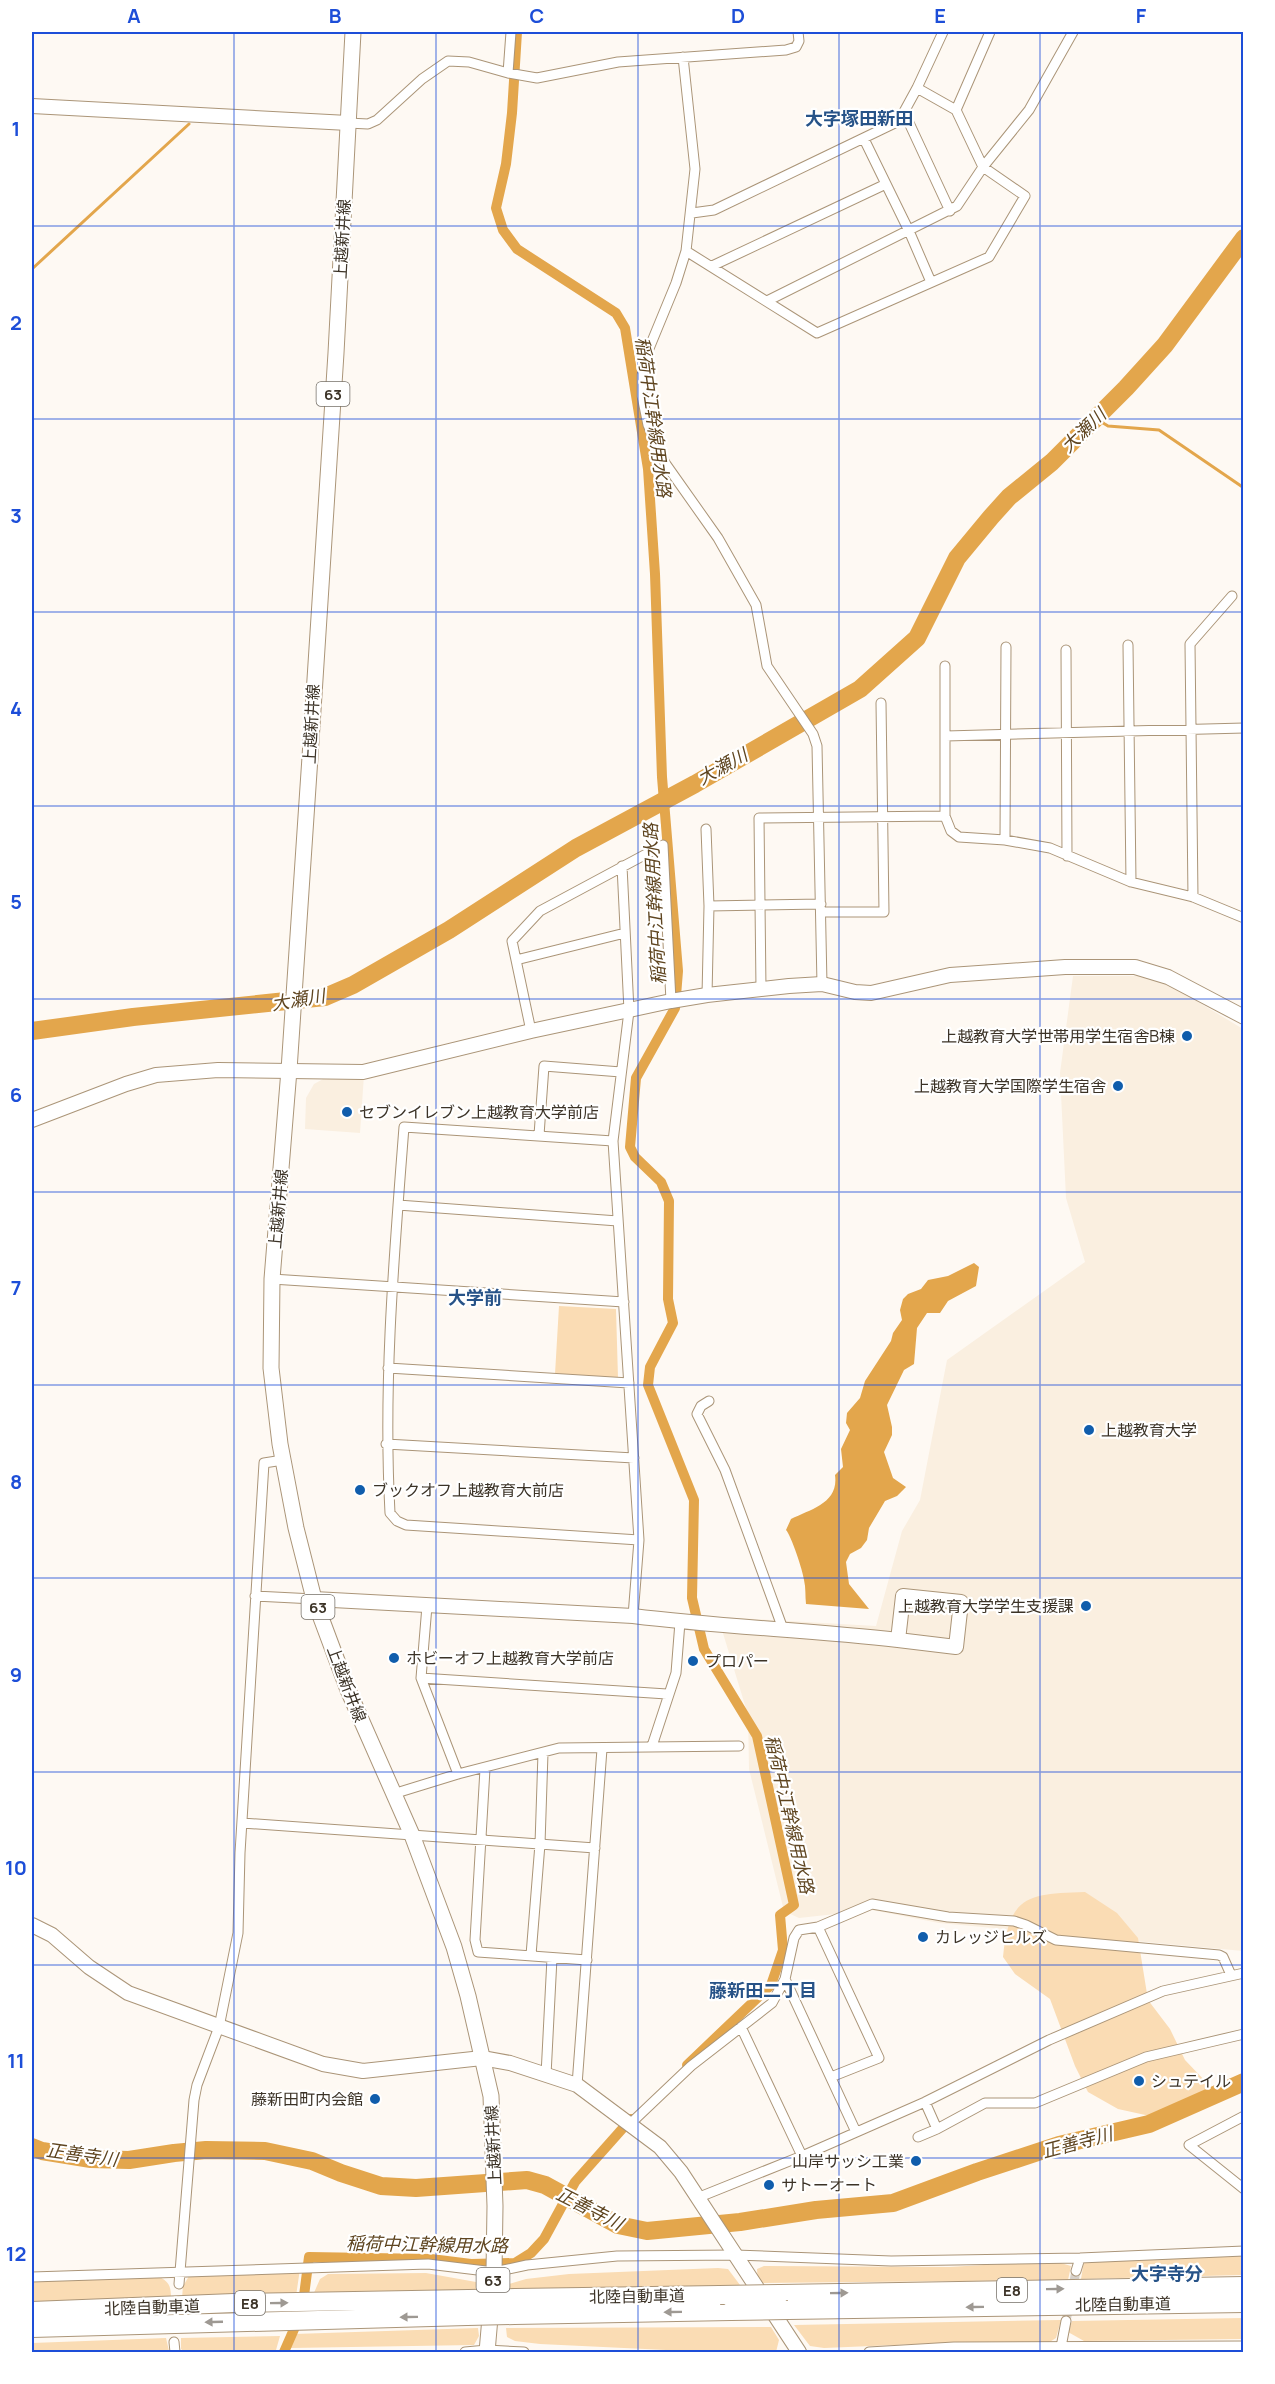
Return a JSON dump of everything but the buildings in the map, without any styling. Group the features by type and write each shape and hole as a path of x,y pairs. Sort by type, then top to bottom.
{"highway":[{"name":"北陸自動車道","path":"32,2328 514,2307 720,2295 1244,2286"},
{"name":"北陸自動車道","path":"32,2311 234,2303 468,2308"},
{"name":"北陸自動車道","path":"514,2307 731,2311 1244,2303"}],"main road":[{"name":"上越新井線","path":"353,32 336,353 289,1070 272,1279 271,1368 283,1460 296,1528 314,1599 348,1690 412,1835 454,1947 468,1995 482,2058 490,2096 495,2206 494,2271 487,2351"}],"street":[{"path":"508,73 511,32"},
{"path":"32,106 368,124 377,120 422,78 448,61 469,62 537,78 618,62 786,50 796,47 799,41 798,32"},
{"path":"692,213 714,210 899,121 943,32"},
{"path":"956,110 990,32"},
{"path":"766,301 957,206 983,167 1029,110 1073,32"},
{"path":"683,57 694,146 692,213 687,251 648,351 642,375 642,396 648,425 665,463 718,538 756,604 767,666 813,734 817,746 822,984"},
{"path":"687,251 817,333 989,256 1025,196 983,167 956,110 917,88"},
{"path":"904,112 950,211"},
{"path":"864,139 932,282"},
{"path":"712,266 886,184"},
{"path":"1193,897 1190,644 1232,596"},
{"path":"1128,645 1131,882"},
{"path":"1005,840 1006,647"},
{"path":"1066,650 1066,856"},
{"path":"945,666 945,816 951,831 959,837 1005,840 1050,848 1131,882 1193,897 1244,918"},
{"path":"709,906 760,905 884,912 881,703"},
{"path":"946,736 1244,728"},
{"path":"761,989 759,818 945,816"},
{"path":"706,828 709,906 706,995"},
{"path":"531,1031 512,941 540,911 663,845 671,1001"},
{"path":"622,866 629,1011 613,1141 639,1540 633,1616"},
{"path":"516,960 625,933"},
{"path":"32,1120 156,1075 209,1070 363,1072 531,1031 671,1001 761,989 822,984 870,993 950,975 1065,967 1135,967 1168,977 1243,1013"},
{"path":"539,1135 544,1066 621,1072"},
{"path":"613,1141 404,1127 388,1368 387,1444 390,1513 406,1526 639,1540"},
{"path":"398,1205 618,1221"},
{"path":"272,1279 624,1302"},
{"path":"388,1368 629,1383"},
{"path":"709,1401 700,1406 697,1414 725,1470 783,1629"},
{"path":"387,1444 634,1458"},
{"path":"179,2284 194,2100 197,2085 219,2027 238,1933 242,1823 264,1463 283,1460"},
{"path":"255,1596 633,1616 956,1647 961,1602 903,1596 898,1640"},
{"path":"427,1606 421,1678 458,1774"},
{"path":"652,1746 667,1694 676,1673 680,1622"},
{"path":"421,1678 667,1694"},
{"path":"393,1794 458,1774 485,1769 560,1748 739,1746"},
{"path":"578,2085 602,1749"},
{"path":"531,1955 540,1844 543,1753"},
{"path":"485,1769 475,1940 478,1952 586,1960"},
{"path":"242,1823 595,1848"},
{"path":"631,2123 692,2066 772,2003 785,1979 794,1938 799,1930 818,1927 872,1904 948,1917 1014,1921 1056,1940 1219,1955 1223,1957 1231,1975"},
{"path":"32,1925 52,1935 98,1974 128,1993 297,2056 343,2069 386,2070 482,2058 510,2063 578,2085 660,2147 681,2172 799,2352"},
{"path":"818,1927 879,2058 831,2077"},
{"path":"546,2074 552,1958"},
{"path":"697,2198 802,2157 925,2102 1049,2040 1163,1991 1244,1973"},
{"path":"785,1979 856,2132"},
{"path":"741,2027 802,2157"},
{"path":"918,2136 937,2129 985,2103 1035,2103 1146,2057 1244,2034"},
{"path":"925,2102 937,2129"},
{"path":"1244,2116 1189,2145 1244,2189"},
{"path":"32,2277 428,2264 494,2271 527,2265 617,2256 735,2255 891,2261 1080,2258 1244,2251"},
{"path":"1076,2271 1080,2258"},
{"path":"1061,2347 1066,2321"},
{"path":"869,2352 1061,2347 1120,2350 1244,2346"},
{"path":"465,2352 524,2352"}],"shaded area":[{"name":"上越教育大学","path":"1073,976 1139,976 1170,985 1243,1029 1243,1951 939,1923 872,1910 799,1918 784,1911 749,1769 748,1715 718,1617 876,1626 902,1531 920,1500 947,1360 1085,1262 1066,1198 1060,1073"},
{"name":"セブンイレブン上越教育大学前店","path":"364,1075 360,1133 305,1129 306,1098 314,1084 327,1077"},
{"path":"974,1263 979,1267 976,1286 948,1301 940,1313 927,1313 917,1328 914,1364 904,1370 887,1405 892,1435 884,1452 893,1478 906,1487 897,1496 885,1501 869,1528 867,1540 861,1548 850,1554 846,1562 849,1584 869,1609 806,1604 801,1569 786,1530 791,1519 822,1504 833,1492 835,1475 843,1467 841,1449 850,1430 846,1423 847,1413 860,1398 865,1381 902,1320 900,1310 903,1299 908,1294 921,1289 928,1280 948,1276"},
{"path":"559,1306 616,1309 618,1378 555,1374"},
{"path":"1085,1892 1117,1913 1138,1938 1148,2000 1170,2029 1185,2060 1208,2084 1209,2094 1206,2105 1184,2113 1150,2116 1118,2109 1088,2092 1075,2066 1050,1999 1015,1974 1003,1957 1010,1921 1025,1902 1049,1894"},
{"path":"1243,2254 1243,2275 1081,2279 1084,2261"},
{"path":"1054,2261 1071,2266 1068,2280 758,2283 757,2269 764,2266 949,2267"},
{"path":"300,2269 296,2296 182,2298 183,2286 191,2273"},
{"path":"728,2269 740,2285 509,2292 509,2284 526,2279 569,2274"},
{"path":"426,2273 476,2282 482,2292 313,2295 320,2279 328,2274"},
{"path":"157,2276 168,2284 171,2298 32,2303 32,2282"},
{"path":"1243,2318 1243,2339 1084,2341 1068,2332 1072,2321"},
{"path":"1061,2320 1056,2338 1048,2343 943,2343 824,2348 810,2346 794,2325"},
{"path":"771,2327 779,2340 776,2352 708,2352 540,2344 515,2341 507,2337 506,2328"},
{"path":"478,2328 479,2336 474,2345 290,2348 294,2334"},
{"path":"280,2336 276,2350 185,2352 181,2349 181,2338"},
{"path":"166,2338 169,2351 167,2352 32,2352 32,2343"}],"waterway":[{"name":"稲荷中江幹線用水路","path":"517,32 506,164 496,208 503,230 517,249 616,313 625,328 648,469 655,574 662,777 678,971 675,1008 636,1078 630,1147 635,1157 661,1182 669,1201 668,1299 673,1323 650,1367 648,1385 694,1500 692,1598 704,1649 757,1736 794,1905 780,1915 783,1950 771,1985 687,2065"},
{"path":"32,269 189,124"},
{"name":"大瀬川","path":"32,1031 133,1017 325,997 353,985 449,930 576,848 695,784 860,689 917,638 957,558 991,517 1009,497 1052,462 1126,388 1165,345 1244,238"},
{"path":"1095,418 1108,426 1159,430 1244,488"},
{"name":"正善寺川","path":"32,2147 42,2151 91,2159 129,2160 206,2150 265,2151 312,2161 381,2186 416,2188 527,2180 545,2185 618,2225 647,2231 893,2203 1059,2145 1149,2124 1244,2082"},
{"name":"稲荷中江幹線用水路","path":"284,2352 302,2311 309,2257 431,2259 471,2264 515,2263 531,2253 544,2239 575,2182 631,2119"}],"tunnel":[{"path":"1066,2321 1076,2271"}],"place":[{"name":"上越教育大学世帯用学生宿舎B棟","path":"1187,1036"},
{"name":"上越教育大学国際学生宿舎","path":"1118,1086"},
{"name":"セブンイレブン上越教育大学前店","path":"347,1112"},
{"name":"上越教育大学","path":"1089,1430"},
{"name":"ブックオフ上越教育大前店","path":"360,1490"},
{"name":"上越教育大学学生支援課","path":"1086,1606"},
{"name":"ホビーオフ上越教育大学前店","path":"394,1658"},
{"name":"プロパー","path":"693,1661"},
{"name":"カレッジヒルズ","path":"923,1937"},
{"name":"シュテイル","path":"1139,2081"},
{"name":"藤新田町内会館","path":"375,2099"},
{"name":"山岸サッシ工業","path":"916,2161"},
{"name":"サトーオート","path":"769,2185"}],"district":[{"name":"大字塚田新田","path":"859,118"},
{"name":"大学前","path":"475,1297"},
{"name":"藤新田二丁目","path":"763,1990"},
{"name":"大字寺分","path":"1167,2273"}]}
